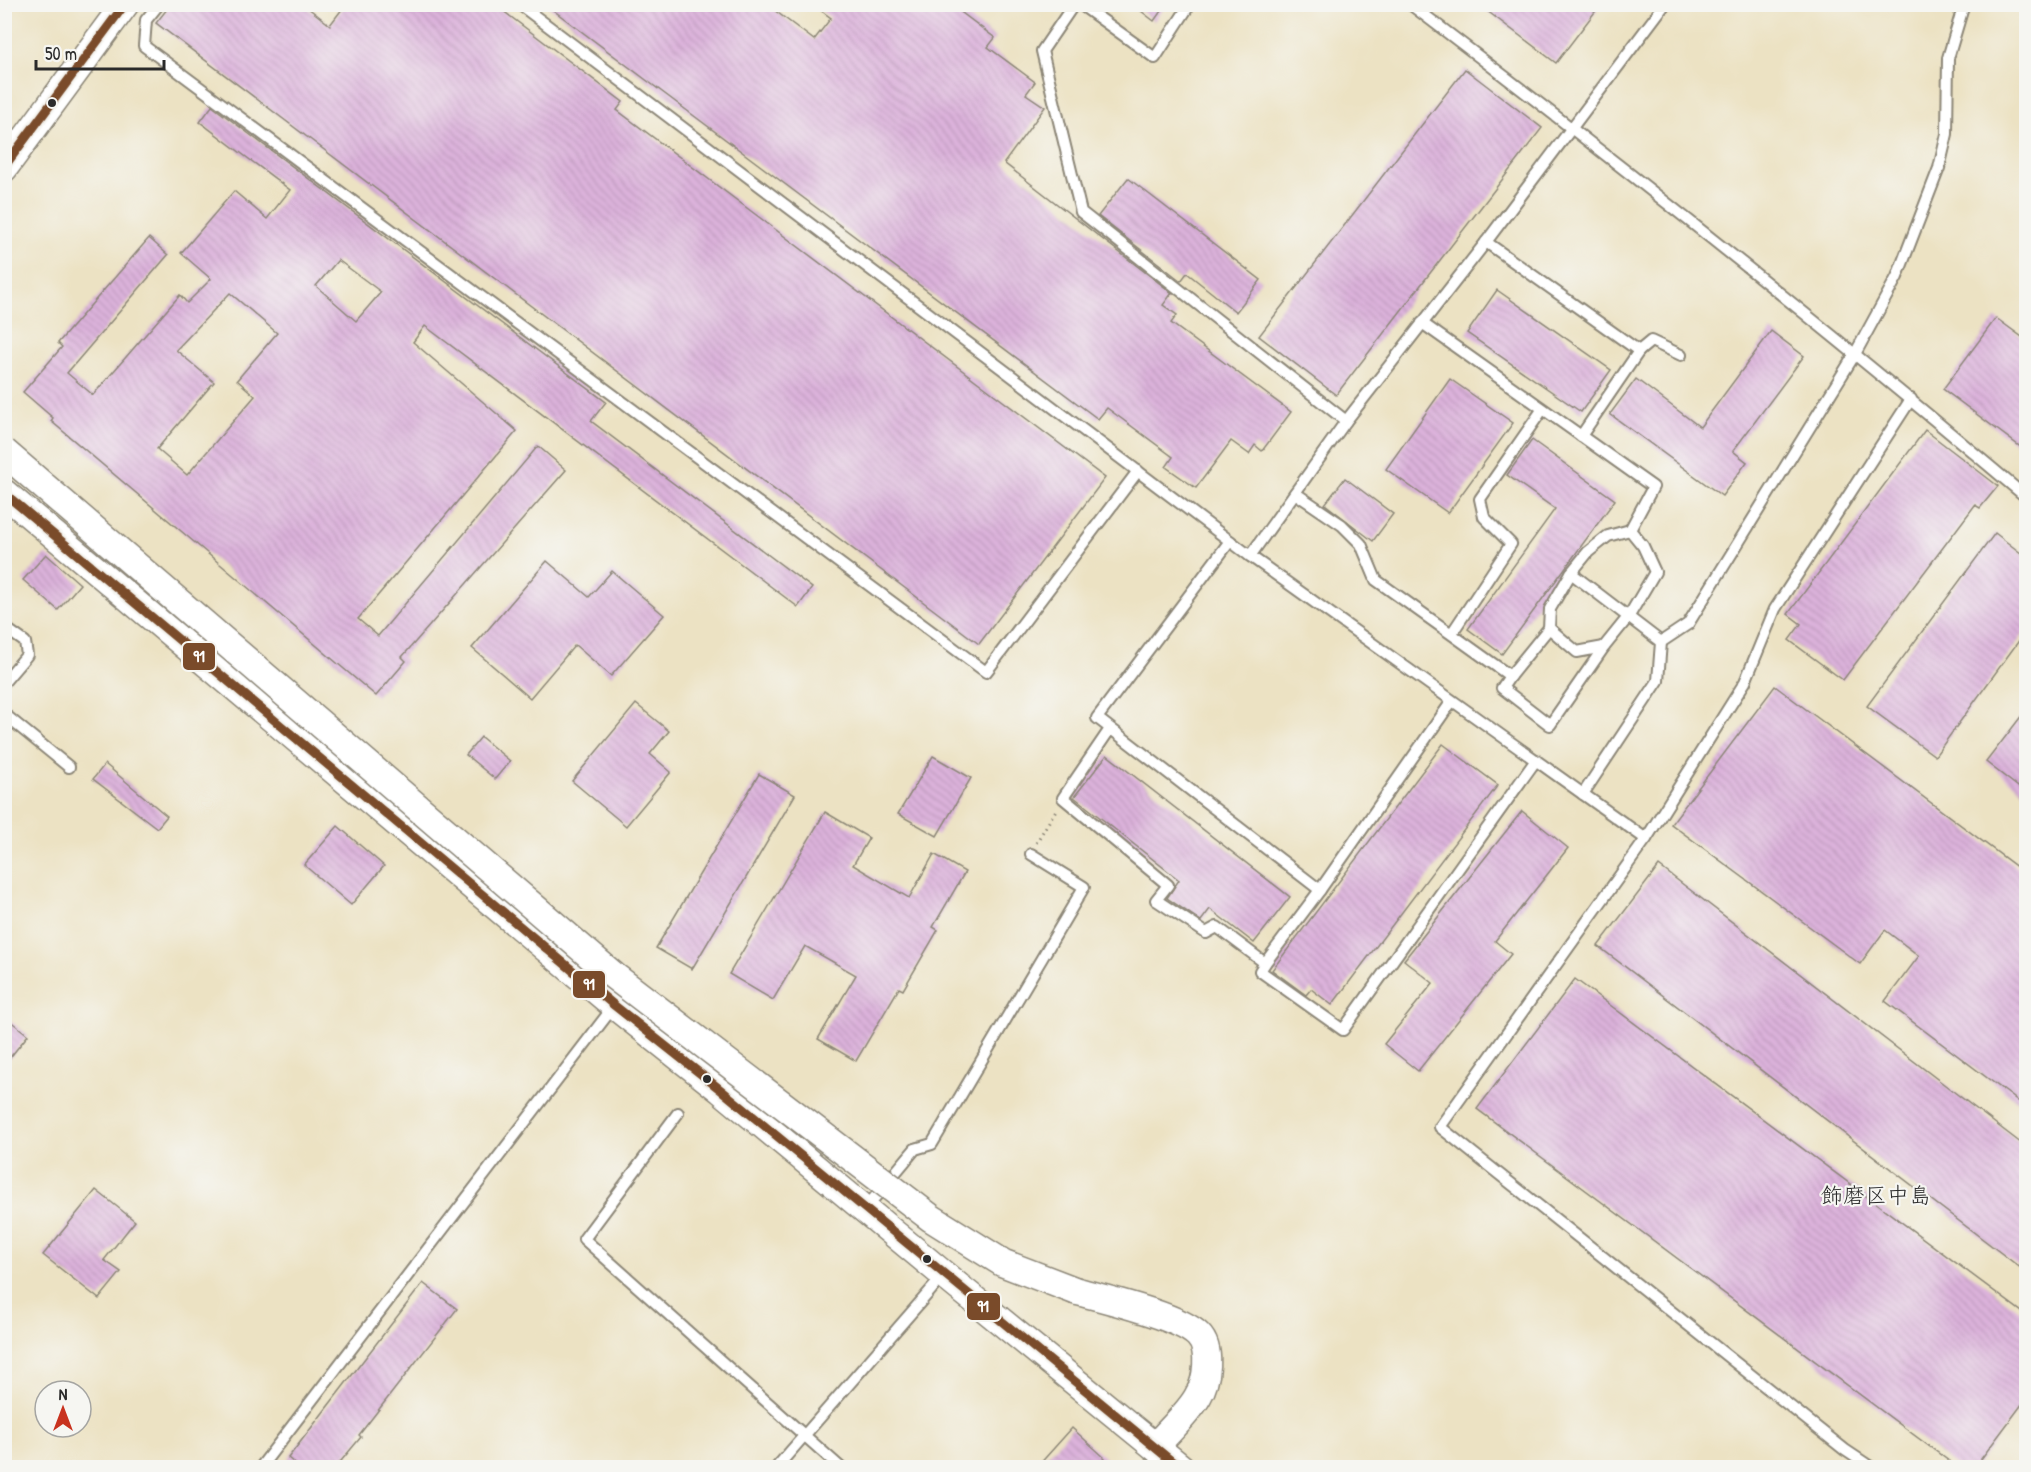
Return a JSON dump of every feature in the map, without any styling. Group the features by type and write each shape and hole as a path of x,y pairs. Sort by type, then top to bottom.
{"main road":[{"path":"4,168 125,4"},
{"path":"4,452 614,976 931,1218 1003,1263 1076,1291 1162,1316 1184,1325 1200,1336 1207,1356 1207,1377 1197,1398 1156,1446"},
{"path":"4,493 615,1006 1182,1467"}],"lane":[{"path":"159,4 146,20 144,46 986,672 1138,471"},
{"path":"519,4 1250,556 1646,839"},
{"path":"1074,4 1042,51 1081,212 1346,421"},
{"path":"1080,4 1155,58 1190,4"},
{"path":"1410,4 1572,128 1855,354 2026,496"},
{"path":"1250,556 1346,421 1486,242 1665,4"},
{"path":"1661,642 1688,624 1855,354 1897,277 1939,168 1947,134 1948,58 1964,4"},
{"path":"1486,242 1639,351"},
{"path":"1422,324 1653,487 1630,531 1608,536 1588,552 1571,573 1550,609 1549,628 1502,688 1550,725 1604,647 1629,616 1655,572 1643,546 1630,531"},
{"path":"1581,436 1639,351 1651,341 1681,355"},
{"path":"1872,1467 1845,1450 1440,1127 1646,839 1745,682 1775,609 1911,399"},
{"path":"1452,633 1511,544 1484,518 1480,499 1542,410"},
{"path":"1295,493 1342,525 1361,544 1376,580 1510,676"},
{"path":"1230,541 1097,718 1320,890"},
{"path":"1571,573 1661,642"},
{"path":"4,627 25,642 27,655 4,682"},
{"path":"1549,628 1577,652 1604,647"},
{"path":"1583,794 1658,681 1661,642"},
{"path":"1452,701 1320,890 1260,971 1342,1030 1536,760"},
{"path":"4,714 69,767"},
{"path":"1110,729 1063,798 1168,885 1156,900 1206,933 1217,927 1265,963"},
{"path":"865,1209 915,1149 932,1144 1084,886 1032,850"},
{"path":"260,1467 615,1006"},
{"path":"678,1113 584,1239 841,1467"},
{"path":"776,1467 944,1275"}],"path":[{"path":"1032,850 1063,798"}],"building":[{"path":"171,4 303,4 330,25 346,4 494,4 623,102 617,110 1105,478 979,644 156,23"},
{"path":"545,4 766,4 814,40 831,18 812,4 950,4 995,38 988,47 1035,82 1026,94 1045,107 1004,163 1172,293 1163,305 1177,315 1171,323 1291,412 1262,451 1255,445 1249,454 1231,441 1196,488 1166,467 1173,457 1107,408 1098,419"},
{"path":"1132,4 1166,4 1154,21"},
{"path":"1478,4 1601,4 1556,63"},
{"path":"1465,69 1542,128 1336,395 1259,336"},
{"path":"212,106 606,402 591,421 812,588 798,607 425,326 413,342 517,431 358,619 378,636 538,446 566,470 402,657 406,661 376,696 51,421 53,418 23,392 62,347 58,343 149,238 168,255 67,373 93,395 180,295 187,303 211,279 181,253 234,191 267,219 290,190 200,122","holes":["338,260 381,292 356,321 316,286","230,293 277,333 237,380 255,396 187,475 157,449 214,382 176,350"]},
{"path":"1128,178 1261,280 1236,312 1187,273 1181,281 1098,216"},
{"path":"1497,290 1611,370 1581,412 1467,333"},
{"path":"1996,318 2026,340 2026,451 1943,389"},
{"path":"1771,331 1804,356 1733,451 1747,462 1722,496 1610,414 1636,379 1700,427"},
{"path":"1450,379 1513,423 1448,513 1386,469"},
{"path":"1925,430 1998,486 1980,508 1975,505 1843,680 1789,640 1801,624 1788,614"},
{"path":"1532,440 1615,500 1502,654 1468,629 1555,509 1507,475"},
{"path":"1345,478 1393,514 1373,541 1325,504"},
{"path":"1995,533 2026,557 2026,631 1935,756 1867,706"},
{"path":"46,554 80,584 58,610 23,580"},
{"path":"547,561 589,597 612,571 664,615 611,676 575,645 530,698 472,648"},
{"path":"1775,686 2026,874 2026,1107 1885,1001 1919,956 1885,930 1860,964 1671,824"},
{"path":"636,704 669,731 650,754 671,772 626,826 572,781"},
{"path":"2026,710 2026,793 1986,762"},
{"path":"481,737 510,761 495,779 466,755"},
{"path":"1443,744 1498,785 1332,1005 1311,989 1306,995 1272,970"},
{"path":"1107,755 1290,897 1254,943 1210,909 1201,921 1167,898 1179,880 1074,797"},
{"path":"933,756 971,778 937,836 898,814"},
{"path":"105,764 167,816 157,828 93,779"},
{"path":"759,774 795,795 692,969 656,948"},
{"path":"1522,811 1568,848 1495,941 1511,954 1418,1071 1384,1044 1433,983 1404,960"},
{"path":"825,812 869,838 853,865 909,898 934,854 965,872 933,927 938,930 903,990 899,988 856,1061 818,1039 856,975 805,946 773,1000 729,974"},
{"path":"338,826 384,866 351,905 304,865"},
{"path":"1659,866 2026,1147 2026,1272 1598,946"},
{"path":"1575,979 2026,1315 2026,1399 1975,1467 1957,1467 1477,1109"},
{"path":"4,1016 28,1035 4,1065"},
{"path":"96,1190 135,1221 104,1260 121,1272 99,1299 43,1255"},
{"path":"423,1283 457,1309 336,1467 299,1467 288,1458"},
{"path":"1072,1428 1105,1458 1097,1467 1037,1467"}],"transit line":[{"name":"91","path":"4,167 125,4"},
{"name":"91","path":"4,493 615,1006 721,1090 1180,1468"}],"district":[{"name":"飾磨区中島","path":"1876,1195"}]}
